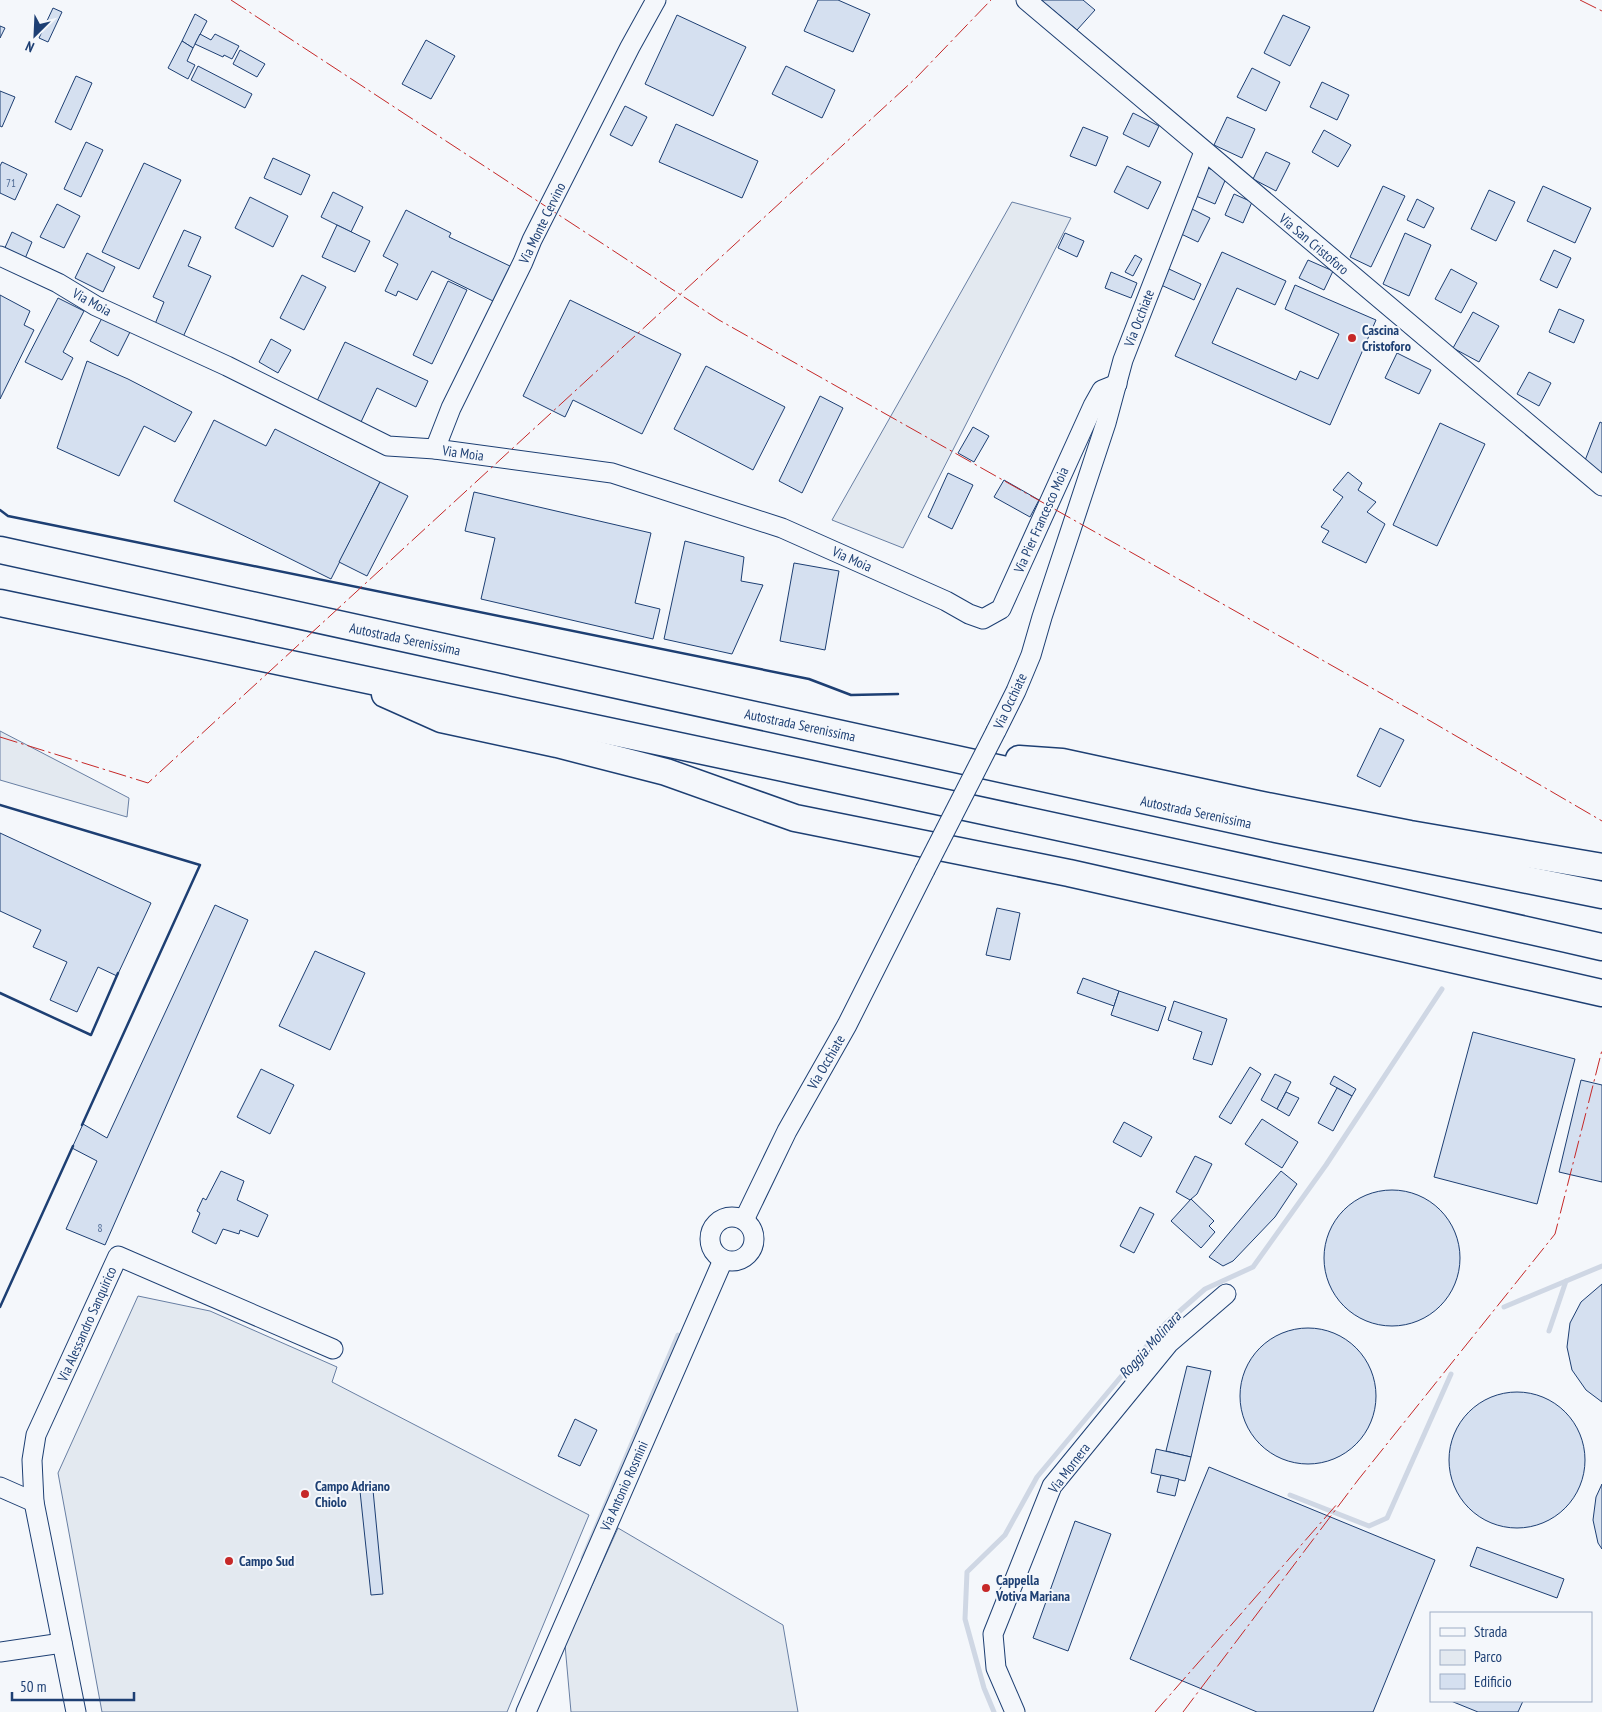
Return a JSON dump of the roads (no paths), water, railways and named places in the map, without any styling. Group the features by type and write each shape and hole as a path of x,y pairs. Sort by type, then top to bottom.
{"highway":[{"name":"Autostrada Serenissima","path":"0,550 1276,829 1602,894"},
{"path":"0,603 339,673 1261,871 1602,947"},
{"path":"339,673 441,719 557,744 666,772 795,818 1069,873 1602,993"},
{"path":"923,752 1062,762 1410,834 1602,867"}],"street":[{"name":"Via Monte Cervino","path":"435,450 451,408 532,240 630,47 656,0"},
{"name":"Via San Cristoforo","path":"1026,0 1602,486"},
{"name":"Via Occhiate","path":"744,1220 787,1131 847,1025 1016,691 1031,655 1104,432 1123,360 1204,152"},
{"name":"Via Moia","path":"0,256 58,283 96,306 227,366 388,446 435,450 612,473 782,528 946,601"},
{"name":"Via Pier Francesco Moia","path":"946,601 984,619 1001,609 1093,406 1102,390 1117,384"},
{"path":"727,1217 744,1220 753,1231 755,1238 750,1252 745,1258 738,1261 730,1262 723,1260 712,1250 710,1244 712,1230 716,1224 727,1217"},
{"name":"Via Alessandro Sanquirico","path":"76,1712 34,1502 32,1460 36,1435 118,1256 333,1349"},
{"name":"Via Antonio Rosmini","path":"526,1712 723,1260"},
{"name":"Via Mornera","path":"1015,1712 996,1668 993,1634 1052,1486 1169,1344 1226,1294"},
{"path":"0,1487 34,1502"},
{"path":"0,1652 62,1643"}],"waterway":[{"name":"Roggia Molinara","path":"994,1712 984,1688 965,1619 967,1572 1005,1535 1037,1477 1165,1324 1205,1289 1253,1267 1326,1165 1442,989"},
{"path":"1504,1307 1602,1266"},
{"path":"1549,1331 1566,1281"},
{"path":"583,1558 678,1335"},
{"path":"1290,1495 1369,1526 1387,1518 1451,1374"}],"place":[{"name":"Cascina Cristoforo","path":"1352,338"},
{"name":"Campo Adriano Chiolo","path":"305,1494"},
{"name":"Campo Sud","path":"229,1561"},
{"name":"Cappella Votiva Mariana","path":"986,1588"}]}
